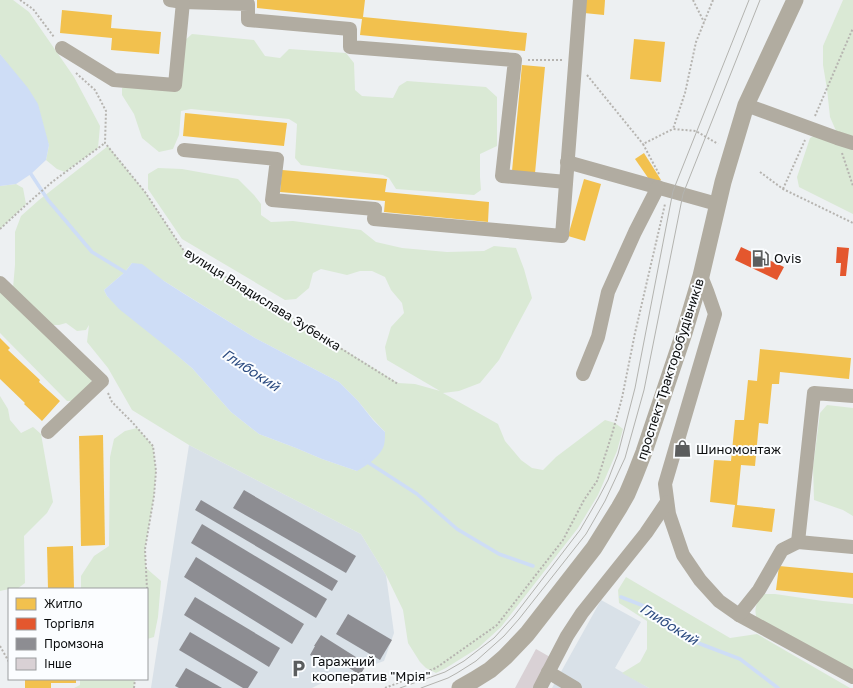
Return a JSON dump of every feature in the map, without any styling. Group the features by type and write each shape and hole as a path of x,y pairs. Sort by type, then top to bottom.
{"main road":[{"name":"проспект Тракторобудівників","path":"460,688 485,673 505,657 527,634 594,548 619,508 635,475 680,348 701,276 717,204 731,152 746,104 795,0"}],"street":[{"path":"184,150 277,159 272,200 375,208 374,219 562,236 580,0"},
{"path":"62,48 114,80 175,85 176,1 248,4 248,20 350,29 350,46 515,60 502,176 566,182"},
{"path":"746,104 853,143"},
{"path":"567,162 717,204"},
{"path":"583,374 598,337 608,292 635,232 658,187"},
{"path":"701,276 715,314 665,484 669,514 683,556 700,580 719,601 739,615 853,677"},
{"path":"0,283 102,381 48,432"},
{"path":"798,542 814,393 853,396"},
{"path":"540,688 567,636 582,613 646,533 667,502"},
{"path":"739,615 758,590 782,550 798,542 853,547"},
{"path":"548,672 576,688"}],"path":[{"path":"20,0 33,9 62,48"},
{"path":"693,0 704,22"},
{"path":"713,0 696,42 685,94 673,129 696,131 718,144"},
{"path":"783,189 853,28"},
{"path":"537,60 551,60"},
{"path":"575,60 643,144"},
{"path":"0,229 52,182 105,143 106,111 96,90 76,73"},
{"path":"837,138 853,186"},
{"name":"вулиця Владислава Зубенка","path":"105,143 145,192 184,251 398,384"},
{"path":"760,172 783,189 853,223"},
{"path":"384,688 436,668 497,625 563,540 584,500 597,481 622,398 635,333"},
{"path":"102,381 112,402 153,446 156,471 154,496 145,549 147,588"},
{"path":"0,646 8,660"}],"shaded area":[{"path":"189,445 361,534 386,575 394,633 384,661 312,688 151,688"},
{"path":"601,600 641,622 615,668 649,688 552,688"}],"green space":[{"path":"0,0 13,0 29,12 74,77 100,126 98,148 65,172 57,169 46,160 49,145 18,78 0,54"},
{"path":"843,0 853,0 853,138 837,133 830,117 823,65 823,46"},
{"path":"192,34 254,40 265,56 280,58 289,49 346,53 354,63 355,90 362,96 393,98 399,86 407,81 486,87 497,97 497,146 480,154 481,190 474,195 396,189 389,178 383,175 301,165 295,158 297,124 289,119 191,109 181,111 179,135 173,149 159,152 142,138 134,114 122,95 122,88 127,86 178,88 184,41"},
{"path":"816,135 853,150 853,214 799,187 797,177 810,138"},
{"path":"108,146 145,192 184,251 398,383 415,384 440,391 387,360 385,347 391,327 404,313 402,303 391,290 385,277 372,271 360,271 347,275 321,269 313,273 309,288 296,299 285,300 182,239 148,189 148,174 158,168 182,169 238,179 261,204 261,215 271,222 293,221 361,230 376,242 402,248 447,252 484,251 494,246 516,248 524,269 532,298 499,360 480,383 459,391 443,393 498,424 505,441 521,460 532,468 543,470 556,457 605,420 615,423 623,429 617,451 598,495 578,528 501,627 478,648 446,668 436,673 426,668 420,662 408,643 403,610 386,575 361,534 189,445 132,410 108,368 87,342 89,325 86,330 77,331 66,323 49,325 13,288 15,232 21,216","holes":["132,263 164,281 255,338 339,382 385,432 357,471 259,434 231,412 192,368 107,296 104,290 125,272"]},
{"path":"16,184 23,188 26,204 0,229 0,186"},
{"path":"0,290 92,376 91,384 75,401 67,401 0,333"},
{"path":"0,396 8,409 10,420 21,433 33,427 41,434 53,502 47,513 24,536 25,583 18,588 8,588 0,591"},
{"path":"827,405 853,408 853,516 843,510 814,500 813,467 820,413"},
{"path":"137,428 153,446 156,471 154,496 145,549 146,568 161,581 158,617 154,637 148,639 148,588 81,588 81,576 94,556 109,546 110,457 114,439 125,431"},
{"path":"626,577 730,638 757,634 850,688 649,688 622,673 640,662 647,649 647,621 619,603 618,590"},
{"path":"763,594 775,594 853,604 853,673 757,621 756,607"},
{"path":"80,680 135,680 134,688 74,688 80,685"}],"water":[{"path":"0,54 28,88 38,104 49,145 46,160 31,174 16,184 0,186"},
{"path":"132,263 142,264 164,281 255,338 339,382 385,432 384,445 381,452 372,461 357,471 259,434 231,412 192,368 119,309 107,296 104,290 125,272"}],"building: Житло":[{"path":"257,0 365,0 363,17 527,33 525,51 360,35 362,19 257,8"},
{"path":"585,0 605,0 604,15 584,13"},
{"path":"62,10 112,15 111,28 161,32 159,54 111,50 112,38 60,33"},
{"path":"634,39 665,42 661,82 630,79"},
{"path":"522,65 545,67 535,173 512,171"},
{"path":"185,113 287,123 284,146 183,136"},
{"path":"644,153 661,180 653,185 635,159"},
{"path":"282,170 387,179 385,192 489,202 488,222 384,212 385,201 280,192"},
{"path":"584,179 601,184 585,241 568,236"},
{"path":"0,338 10,348 8,350 60,401 42,421 0,379"},
{"path":"760,349 851,358 849,379 780,372 779,384 772,384 768,424 759,423 755,466 741,465 737,505 775,509 772,532 732,527 735,505 710,502 714,460 731,461 735,420 744,420 748,380 757,381"},
{"path":"103,435 105,545 81,546 79,436"},
{"path":"73,546 74,588 48,588 47,547"},
{"path":"779,566 853,573 853,598 776,590"},
{"path":"25,680 76,680 76,683 51,683 51,688 25,688"}],"building: Торгівля":[{"path":"741,247 784,267 777,280 735,260"},
{"path":"837,247 849,248 846,276 840,276 841,263 836,263"}],"building: Промзона":[{"path":"244,490 356,556 346,573 233,508"},
{"path":"201,500 338,581 332,591 195,510"},
{"path":"202,524 327,599 316,618 191,543"},
{"path":"196,557 304,624 292,644 184,577"},
{"path":"195,597 280,648 269,667 184,615"},
{"path":"348,614 392,640 380,660 336,634"},
{"path":"190,632 258,672 248,688 243,688 179,650"},
{"path":"321,635 367,664 360,675 332,657 327,665 310,655"},
{"path":"186,668 222,688 179,688 175,686"}],"building: Інше":[{"path":"536,649 550,657 533,688 515,688"}],"waterway":[{"name":"Глибокий","path":"29,171 48,200 92,252 125,272 128,276"},
{"name":"Глибокий","path":"366,461 417,494 457,529 499,554 533,566"},
{"name":"Глибокий","path":"621,597 649,608 698,643 740,659 778,688"}],"tram line":[{"path":"400,688 445,672 464,661 494,638 514,616 580,530 608,480 618,454 635,388 673,191 749,0"},
{"path":"421,688 457,673 476,661 504,636 586,534 605,501 625,458 644,390 683,194 760,0"}],"place":[{"name":"Ovis","path":"761,258"},
{"name":"Шиномонтаж","path":"683,449"},
{"name":"Гаражний кооператив \"Мрія\"","path":"299,668"}]}
